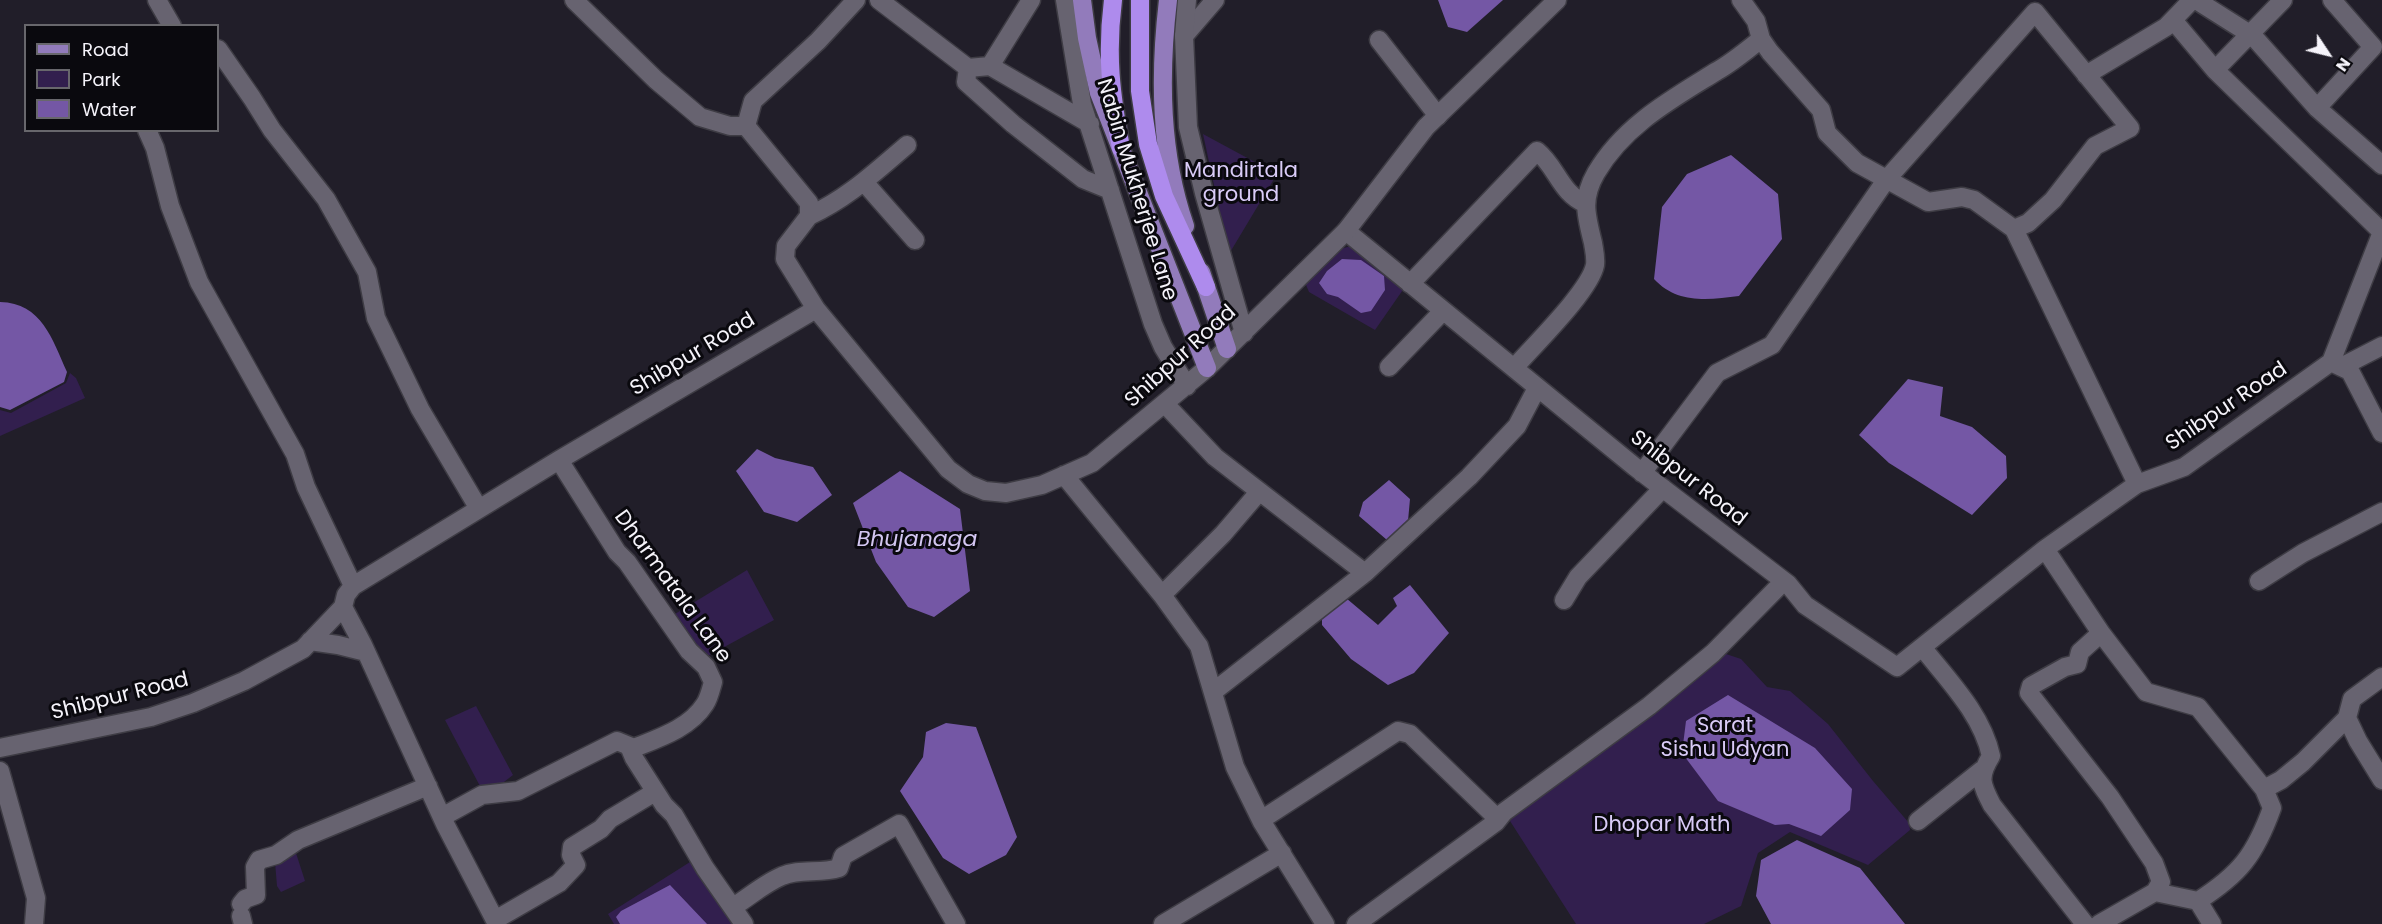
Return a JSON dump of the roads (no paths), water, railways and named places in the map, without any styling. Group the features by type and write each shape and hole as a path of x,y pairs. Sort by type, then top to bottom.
{"highway":[{"path":"1113,0 1108,38 1111,89 1121,148"},
{"path":"1140,0 1140,91 1157,144 1164,195 1206,287"}],"main road":[{"path":"1082,0 1087,38 1099,93 1207,368"},
{"path":"1157,144 1168,0"},
{"path":"1206,287 1227,350"}],"street":[{"path":"157,0 171,24"},
{"path":"574,0 656,80 700,117 730,126 746,126"},
{"path":"746,126 753,102 818,41 856,0"},
{"path":"879,0 968,68 990,66 1090,124"},
{"path":"990,66 1031,0"},
{"name":"Nabin Mukherjee Lane","path":"1065,0 1082,104 1153,324 1163,347 1187,386"},
{"path":"1187,0 1184,36 1188,127 1204,193 1244,333"},
{"path":"1184,36 1215,0"},
{"path":"1346,231 1426,127 1557,0"},
{"path":"1742,0 1756,21 1761,39 1770,52 1821,110 1827,133 1857,163 1928,202 1962,197 1974,200 2014,229 2137,484"},
{"path":"2086,75 2166,27 2194,0 2251,35 2317,108 2382,165"},
{"path":"2215,70 2283,0"},
{"path":"2317,108 2373,47 2332,0"},
{"path":"1642,472 1717,373 1772,345 1886,180 2035,12 2130,128 2095,146 2053,200 2028,223 2014,229"},
{"path":"2173,20 2215,70 2382,232 2336,365 2350,371 2382,433"},
{"path":"1514,368 1586,286 1595,266 1596,255 1585,197 1596,173 1618,141 1668,100 1719,70 1761,39"},
{"path":"1379,40 1438,116"},
{"path":"219,50 272,130 326,199 367,272 376,318 420,409 479,509"},
{"path":"968,68 966,82 1013,124 1083,179 1110,190"},
{"path":"746,126 809,203 809,216"},
{"path":"148,132 155,148 177,227 199,282 295,454 306,488 353,586"},
{"path":"816,309 785,259 786,246 809,216 834,204 907,145"},
{"path":"1410,284 1537,151 1548,160 1560,183 1574,199 1586,204"},
{"path":"864,182 915,240"},
{"name":"Shibpur Road","path":"0,748 151,717 193,703 244,681 303,649 343,607 346,595 353,586 559,460 816,309 948,469 968,484 986,491 1006,493 1042,485 1092,463 1187,386 1227,350 1346,231 1642,472 1784,581 1805,605 1897,667 2045,549 2137,484 2184,467 2336,365 2382,346"},
{"path":"1389,367 1443,311"},
{"path":"1213,692 1365,573 1469,477 1517,426 1537,388"},
{"path":"1164,404 1215,457 1365,573"},
{"name":"Dharmatala Lane","path":"442,817 482,795 518,791 616,741 634,748 659,738 690,721 705,704 713,682 706,668 689,651 627,562 617,552 559,460"},
{"path":"1064,475 1162,595 1199,646 1235,767 1261,820 1325,924"},
{"path":"1564,600 1578,577 1663,488"},
{"path":"1162,595 1223,534 1259,492"},
{"path":"2259,581 2303,553 2382,512"},
{"path":"2045,549 2101,633 2146,692 2198,707 2264,789 2272,808 2263,834 2247,862 2198,901"},
{"path":"1356,924 1649,706 1713,652 1784,581"},
{"path":"343,607 442,817 496,922 559,883 576,865 571,855 572,846 601,829 610,819 655,792"},
{"path":"2099,924 2155,892 2161,882 2154,863 2110,797 2029,693 2031,686 2065,667 2077,664 2080,652 2101,633"},
{"path":"310,641 366,652"},
{"path":"1918,821 1982,770 1991,756 1987,737 1968,706 1922,647"},
{"path":"2264,789 2282,780 2304,762 2347,718 2352,699 2382,677"},
{"path":"2347,718 2382,780"},
{"path":"1261,820 1398,731 1410,734 1498,819"},
{"path":"629,746 655,792 674,815 705,868 744,924"},
{"path":"1982,770 1983,787 1992,805 2085,924"},
{"path":"0,771 36,898 34,924"},
{"path":"242,915 245,899 256,896 255,867 258,860 276,855 298,840 428,786"},
{"path":"733,907 782,875 813,871 824,873 839,868 843,856 898,824 956,924"},
{"path":"1163,924 1282,853"},
{"path":"2155,892 2198,901 2212,924"}],"water":[{"path":"1438,0 1503,0 1467,32 1448,27"},
{"path":"1731,155 1778,194 1782,239 1739,296 1705,299 1673,293 1654,279 1662,207 1687,174"},
{"path":"1342,259 1361,260 1384,276 1385,290 1371,311 1361,313 1338,297 1327,294 1319,283 1327,271"},
{"path":"0,302 14,304 36,316 44,325 67,372 64,382 10,410 0,407"},
{"path":"1908,379 1943,387 1940,416 1972,427 2006,456 2007,478 1972,515 1889,463 1859,435"},
{"path":"757,449 775,458 813,467 832,495 797,522 764,512 736,471"},
{"name":"Bhujanaga","path":"900,471 960,509 970,591 934,617 908,607 876,562 853,503"},
{"path":"1389,480 1410,499 1408,521 1387,540 1359,516 1363,502"},
{"path":"1410,585 1449,633 1414,673 1388,685 1351,659 1322,625 1322,612 1346,598 1378,625 1397,606 1393,598"},
{"path":"1728,695 1815,748 1852,789 1850,810 1821,836 1789,824 1775,825 1718,801 1682,753 1686,721"},
{"path":"946,723 976,727 1017,837 1006,855 969,874 943,858 900,791 923,757 926,732"},
{"path":"1797,840 1860,868 1905,924 1771,924 1756,896 1761,860"},
{"path":"670,885 707,924 620,924 616,917 621,911"}],"park label":[{"name":"Mandirtala ground","path":"1241,184"},
{"name":"Sarat Sishu Udyan","path":"1725,739"},
{"name":"Dhopar Math","path":"1662,826"}]}
